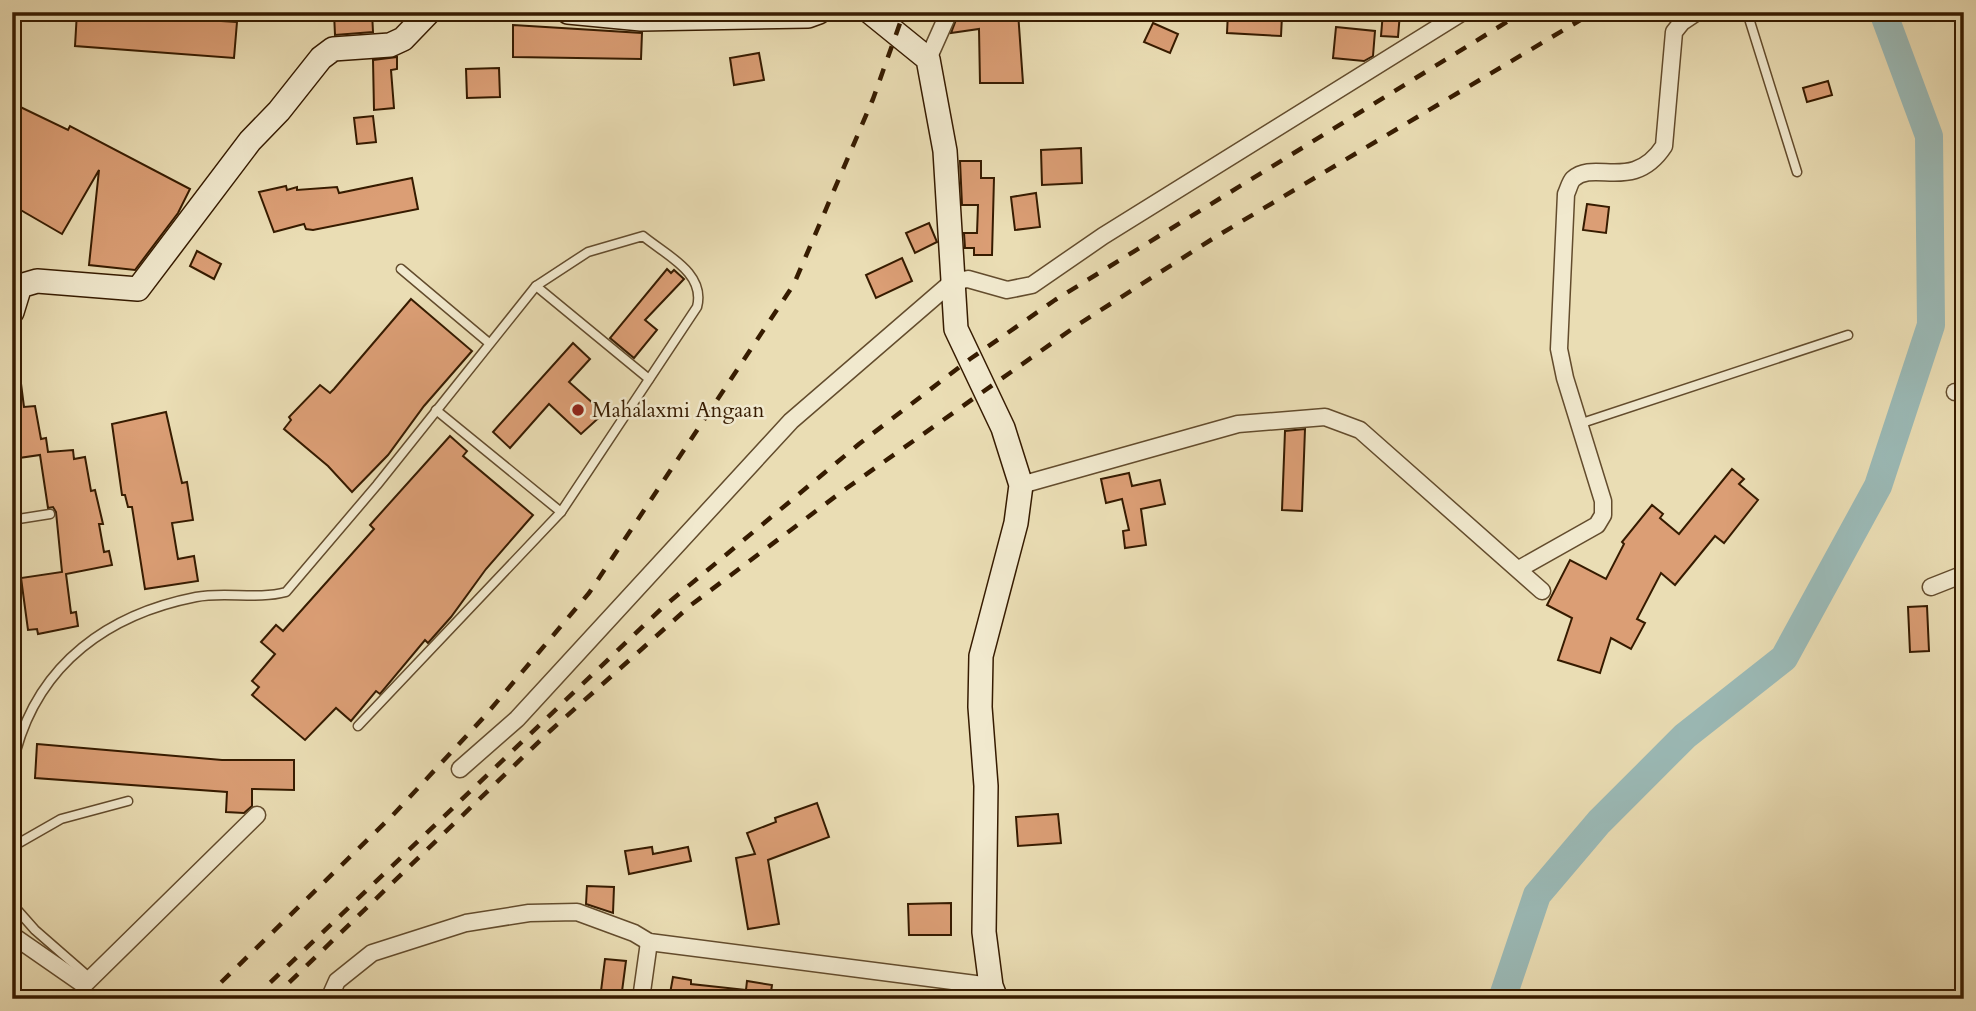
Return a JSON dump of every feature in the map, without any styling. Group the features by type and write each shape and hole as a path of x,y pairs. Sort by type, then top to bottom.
{"street":[{"path":"12,312 20,286 37,281 138,289 250,141 279,111 321,58 333,49 390,45 403,39 429,12"},
{"path":"568,12 682,20 807,16 819,12"},
{"path":"870,12 928,59"},
{"path":"329,999 337,981 372,953 466,923 529,913 577,912 634,933 649,943 993,992 984,932 986,786 980,707 981,656 1016,523 1021,485 1003,428 956,329 945,150 928,59 949,12"},
{"path":"460,769 517,719 791,421 952,282 968,279 1007,290 1032,285 1103,236 1463,12"},
{"path":"1519,569 1597,525 1603,515 1603,501 1559,349 1566,194 1572,180 1582,174 1636,171 1656,158 1664,146 1674,32 1682,22 1697,12"},
{"path":"1021,485 1238,424 1325,416 1360,430 1542,591"},
{"path":"1931,587 1964,574"},
{"path":"12,935 84,985 257,815"},
{"path":"641,999 649,943"}],"lane":[{"path":"1747,12 1797,172"},
{"path":"12,794 16,753 35,703 73,653 133,614 198,596 269,596 286,592 536,286 588,252 635,236 643,236 694,278 700,296 696,307 561,512 358,726"},
{"path":"401,269 489,343"},
{"path":"536,286 649,380"},
{"path":"1579,424 1848,335"},
{"path":"436,410 561,512"},
{"path":"12,520 50,514"},
{"path":"12,847 61,819 128,801"},
{"path":"12,904 35,930 90,978"}],"building":[{"path":"77,12 237,22 234,58 75,46"},
{"path":"372,12 373,32 335,35 334,13"},
{"path":"959,12 1018,12 1023,83 980,83 979,29 951,33"},
{"path":"1228,12 1268,12 1268,15 1282,16 1281,36 1227,33"},
{"path":"1383,12 1400,13 1398,37 1381,36"},
{"path":"1153,23 1178,34 1170,53 1144,42"},
{"path":"513,25 642,33 641,59 513,57"},
{"path":"1336,27 1375,31 1373,56 1364,61 1333,58"},
{"path":"759,53 764,80 734,85 730,58"},
{"path":"397,57 397,69 391,70 394,108 374,110 373,60"},
{"path":"499,68 500,97 467,98 466,69"},
{"path":"1828,81 1832,95 1807,102 1803,88"},
{"path":"12,103 68,130 70,126 190,189 178,213 135,270 89,265 99,170 62,234 12,205"},
{"path":"373,116 376,142 357,144 354,118"},
{"path":"1081,148 1082,183 1042,185 1041,150"},
{"path":"960,161 981,161 981,178 994,178 992,255 974,255 974,248 965,248 964,233 977,233 978,205 962,205"},
{"path":"412,178 418,209 313,230 306,229 304,224 274,232 259,192 286,186 287,190 297,187 297,190 337,187 339,193"},
{"path":"1036,193 1040,227 1015,230 1011,197"},
{"path":"1587,204 1609,207 1606,233 1583,230"},
{"path":"929,223 937,242 915,253 906,233"},
{"path":"197,251 221,264 214,279 190,266"},
{"path":"902,258 912,281 876,298 866,275"},
{"path":"667,269 671,273 674,270 684,279 645,320 657,330 634,358 610,338"},
{"path":"411,299 472,351 424,406 388,455 352,492 328,466 284,429 291,420 289,417 320,385 330,393 334,389"},
{"path":"573,343 590,359 569,382 604,413 581,434 549,404 510,448 493,432"},
{"path":"20,376 24,407 35,406 41,439 46,438 48,452 73,450 74,459 85,457 91,491 95,490 103,524 99,524 104,552 109,551 112,565 66,574 71,613 76,612 78,626 38,634 37,629 28,630 21,578 62,572 56,512 53,507 48,508 40,455 12,459 12,377"},
{"path":"166,412 182,483 187,482 193,520 172,523 178,559 194,556 198,581 145,589 132,507 128,507 125,495 122,495 112,424"},
{"path":"1305,429 1302,511 1282,510 1285,431"},
{"path":"450,436 467,451 463,456 533,515 486,569 451,617 428,643 425,640 380,694 376,691 351,721 336,708 305,740 252,695 259,687 252,681 275,654 261,642 276,625 283,631 374,529 370,525"},
{"path":"1732,469 1744,479 1739,484 1758,500 1724,543 1715,536 1675,585 1661,573 1637,619 1645,623 1631,649 1611,638 1600,673 1558,660 1572,618 1547,605 1570,560 1606,579 1624,544 1622,542 1652,505 1663,514 1660,518 1679,534"},
{"path":"1129,473 1132,486 1160,480 1165,504 1141,509 1146,545 1125,548 1123,531 1129,530 1122,499 1106,503 1101,479"},
{"path":"1927,606 1929,651 1910,652 1908,607"},
{"path":"37,744 222,760 294,760 294,790 252,789 252,806 244,813 226,812 227,792 35,778"},
{"path":"817,803 829,837 768,860 779,924 748,929 736,858 755,854 747,833 776,822 775,818"},
{"path":"1058,814 1061,843 1018,846 1016,817"},
{"path":"652,847 653,854 688,847 691,861 629,874 625,851"},
{"path":"587,886 614,887 613,913 586,904"},
{"path":"951,903 951,935 909,935 908,904"},
{"path":"605,959 626,961 621,999 600,999"},
{"path":"673,977 691,980 691,984 746,990 747,981 772,985 770,999 669,999"}],"waterway":[{"path":"1502,999 1537,895 1599,822 1685,736 1784,658 1878,486 1931,325 1929,136 1883,12"}],"railway":[{"path":"204,999 393,815 484,717 589,593 794,284 873,99 904,12"},
{"path":"253,999 662,608 859,444 970,359 1055,300 1523,12"},
{"path":"272,999 550,731 691,605 844,490 1079,324 1217,236 1594,12"}],"place":[{"name":"Mahalaxmi Angaan","path":"578,410"}]}
